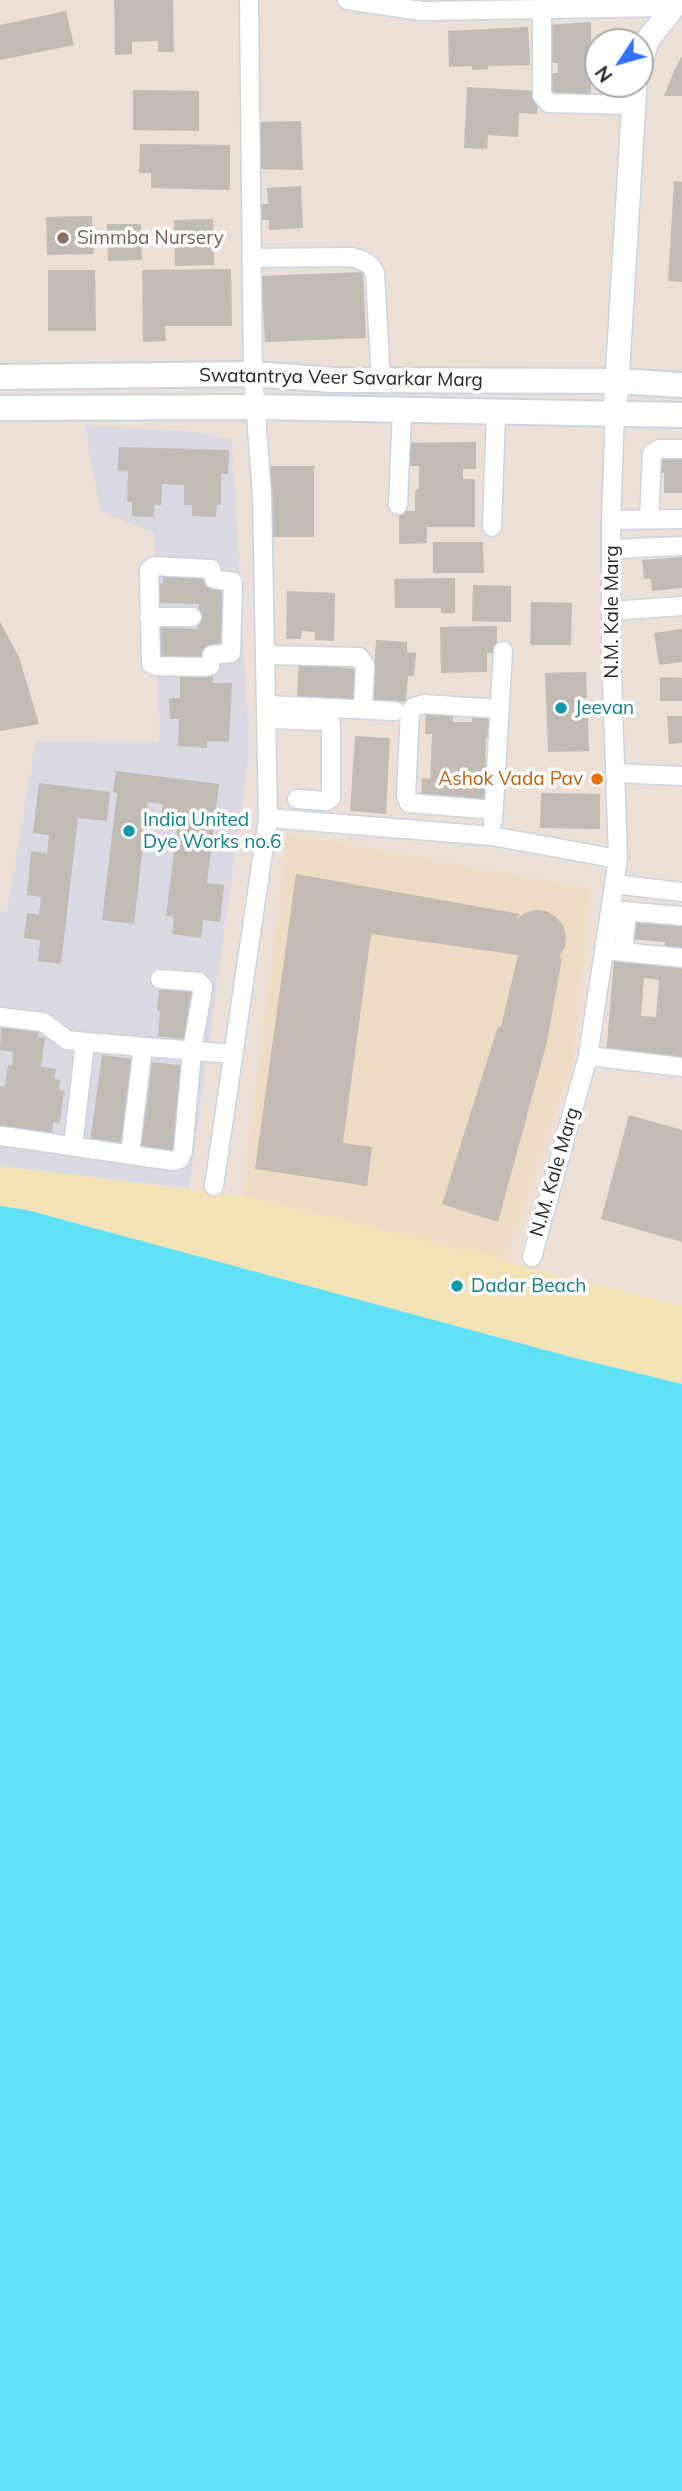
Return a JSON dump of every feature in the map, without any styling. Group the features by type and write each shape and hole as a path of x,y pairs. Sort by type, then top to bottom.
{"main road":[{"name":"Swatantrya Veer Savarkar Marg","path":"0,377 253,374 334,380 617,381 682,385"},
{"name":"Swatantrya Veer Savarkar Marg","path":"0,408 257,407 682,415"}],"street":[{"path":"214,1186 268,818 262,494 253,374 249,0"},
{"path":"347,0 542,9 675,4"},
{"path":"654,32 675,4"},
{"path":"542,9 542,95 545,101 549,103 596,98"},
{"name":"N.M. Kale Marg","path":"532,1257 588,1056 604,950 618,911 614,884 618,859 611,520 634,98"},
{"path":"252,258 351,257 371,266 375,273 381,380"},
{"path":"398,505 402,411"},
{"path":"492,527 496,413"},
{"path":"649,519 652,453 659,449 682,449"},
{"path":"611,520 682,519"},
{"path":"611,549 682,546"},
{"path":"154,566 211,569 214,579 231,581 231,653 214,654 211,656 210,666 205,667 155,666 151,664 149,617 149,570 154,566"},
{"path":"611,611 660,605"},
{"path":"149,617 192,617"},
{"path":"232,617 265,617"},
{"path":"492,836 503,651"},
{"path":"265,655 359,657 365,665 363,709"},
{"path":"494,810 409,803 406,796 410,711 424,704 499,709"},
{"path":"266,712 363,709 396,711"},
{"path":"266,712 331,724 331,798 326,802 297,799"},
{"path":"615,773 682,776"},
{"path":"268,818 492,836 618,859"},
{"path":"614,884 682,891"},
{"path":"623,952 618,911 682,916"},
{"path":"604,950 682,958"},
{"path":"2,1136 173,1161 182,1156 201,984 160,979"},
{"path":"0,1017 43,1022 67,1040 233,1054"},
{"path":"73,1146 85,1042"},
{"path":"130,1154 143,1047"},
{"path":"588,1056 682,1067"}],"shaded area":[{"name":"India United Dye Works no.6","path":"85,425 198,432 232,440 249,751 189,1188 0,1166 0,911 7,912 36,741 159,742 154,533 100,511"},
{"path":"287,833 591,888 573,1058 506,1260 242,1196"}],"sand":[{"name":"Dadar Beach","path":"0,1166 242,1196 682,1305 682,1384 571,1357 27,1210 0,1206"}],"water":[{"path":"0,1206 27,1210 571,1357 682,1384 682,2491 0,2491"}],"building":[{"path":"114,0 173,0 174,52 158,52 158,41 132,42 132,54 115,55"},
{"path":"66,11 74,45 0,60 0,25"},
{"path":"591,22 591,28 584,28 584,97 549,95 548,73 558,73 558,63 547,63 546,25"},
{"path":"528,27 530,65 488,66 488,69 472,70 472,66 449,67 448,31"},
{"path":"682,56 682,96 664,96 674,71"},
{"path":"467,87 538,91 537,114 519,113 518,137 488,135 487,149 464,148"},
{"path":"133,90 199,91 199,131 133,130"},
{"path":"301,121 303,170 261,169 260,122"},
{"path":"140,144 230,145 230,190 151,188 151,173 139,173"},
{"path":"674,181 682,182 682,282 668,281"},
{"path":"301,186 303,228 269,230 269,220 262,220 261,204 268,204 267,188"},
{"path":"92,216 94,254 47,255 46,217"},
{"path":"213,219 214,265 175,266 174,220"},
{"path":"107,224 141,224 142,260 108,261"},
{"path":"231,269 232,326 165,326 166,341 143,342 142,270"},
{"path":"48,270 95,270 96,331 48,331"},
{"path":"363,272 366,338 265,342 261,276"},
{"path":"476,442 476,469 463,469 463,479 475,479 475,527 427,527 427,543 399,544 399,511 415,511 415,490 419,489 419,466 409,466 408,443"},
{"path":"119,447 229,450 228,474 221,474 221,505 217,505 216,517 192,516 192,505 184,505 184,485 162,484 161,505 154,505 154,517 132,516 132,502 127,502 128,471 118,471"},
{"path":"659,454 682,454 682,493 664,493 664,473 659,473"},
{"path":"270,466 314,466 314,537 266,537 270,509"},
{"path":"433,542 483,542 484,573 433,573"},
{"path":"682,557 682,588 652,591 651,579 644,579 642,560"},
{"path":"163,570 208,572 231,584 229,649 205,648 204,663 158,662 159,627 198,629 199,604 160,603 158,584 163,583"},
{"path":"455,578 455,613 441,613 441,608 395,608 394,579"},
{"path":"473,585 511,586 511,622 472,621"},
{"path":"287,591 335,593 334,641 315,640 315,632 302,631 301,639 286,639"},
{"path":"531,602 572,603 571,645 530,645"},
{"path":"0,622 19,657 39,724 0,731"},
{"path":"497,626 497,653 487,653 487,672 441,673 440,627"},
{"path":"682,629 682,662 659,665 654,633"},
{"path":"376,640 407,642 407,652 416,653 414,676 408,676 406,702 367,700 373,685"},
{"path":"299,659 313,660 313,665 324,666 325,661 339,662 339,667 356,669 354,699 344,699 344,703 324,702 324,698 297,697"},
{"path":"180,672 213,674 213,683 232,683 229,742 207,741 207,748 178,746 179,719 170,719 169,698 180,698"},
{"name":"Jeevan","path":"586,672 587,698 575,698 575,718 588,718 589,751 548,752 545,673"},
{"path":"660,677 682,678 682,701 660,701"},
{"path":"426,714 453,715 453,722 472,722 472,716 493,717 492,738 486,738 485,759 491,759 488,804 421,798 422,778 430,779 432,734 425,734"},
{"path":"667,716 682,716 682,743 669,744"},
{"path":"355,736 390,738 386,814 350,811"},
{"path":"116,771 219,784 207,883 224,885 220,922 203,920 201,938 172,934 174,917 166,916 178,821 161,818 163,804 148,802 134,924 102,920 117,793 113,792"},
{"path":"39,783 110,792 107,821 78,818 61,964 38,961 40,940 24,938 27,913 39,915 41,897 27,895 31,851 47,853 49,835 33,833"},
{"path":"541,793 600,794 600,829 540,828"},
{"path":"296,874 520,914 516,920 535,910 546,911 563,925 565,947 559,957 562,958 547,1042 498,1222 442,1204 498,1026 501,1027 518,955 371,934 343,1143 372,1147 367,1186 255,1169"},
{"path":"631,916 682,921 682,952 664,950 665,942 629,939"},
{"path":"614,959 682,964 682,1061 606,1055","holes":["644,978 659,980 656,1017 641,1016"]},
{"path":"160,982 197,987 192,1040 158,1036"},
{"path":"2,1021 39,1026 38,1037 45,1038 41,1067 56,1069 54,1079 60,1080 59,1090 64,1091 60,1123 53,1122 52,1133 0,1126 0,1086 5,1086 8,1065 12,1066 13,1052 0,1050"},
{"path":"102,1055 134,1059 123,1147 90,1142"},
{"path":"152,1062 187,1066 177,1152 141,1148"},
{"path":"629,1115 682,1130 682,1242 601,1219"}],"place":[{"name":"Simmba Nursery","path":"63,238"},
{"name":"Jeevan","path":"561,708"},
{"name":"Ashok Vada Pav","path":"597,779"},
{"name":"India United Dye Works no.6","path":"129,831"},
{"name":"Dadar Beach","path":"457,1286"}]}
